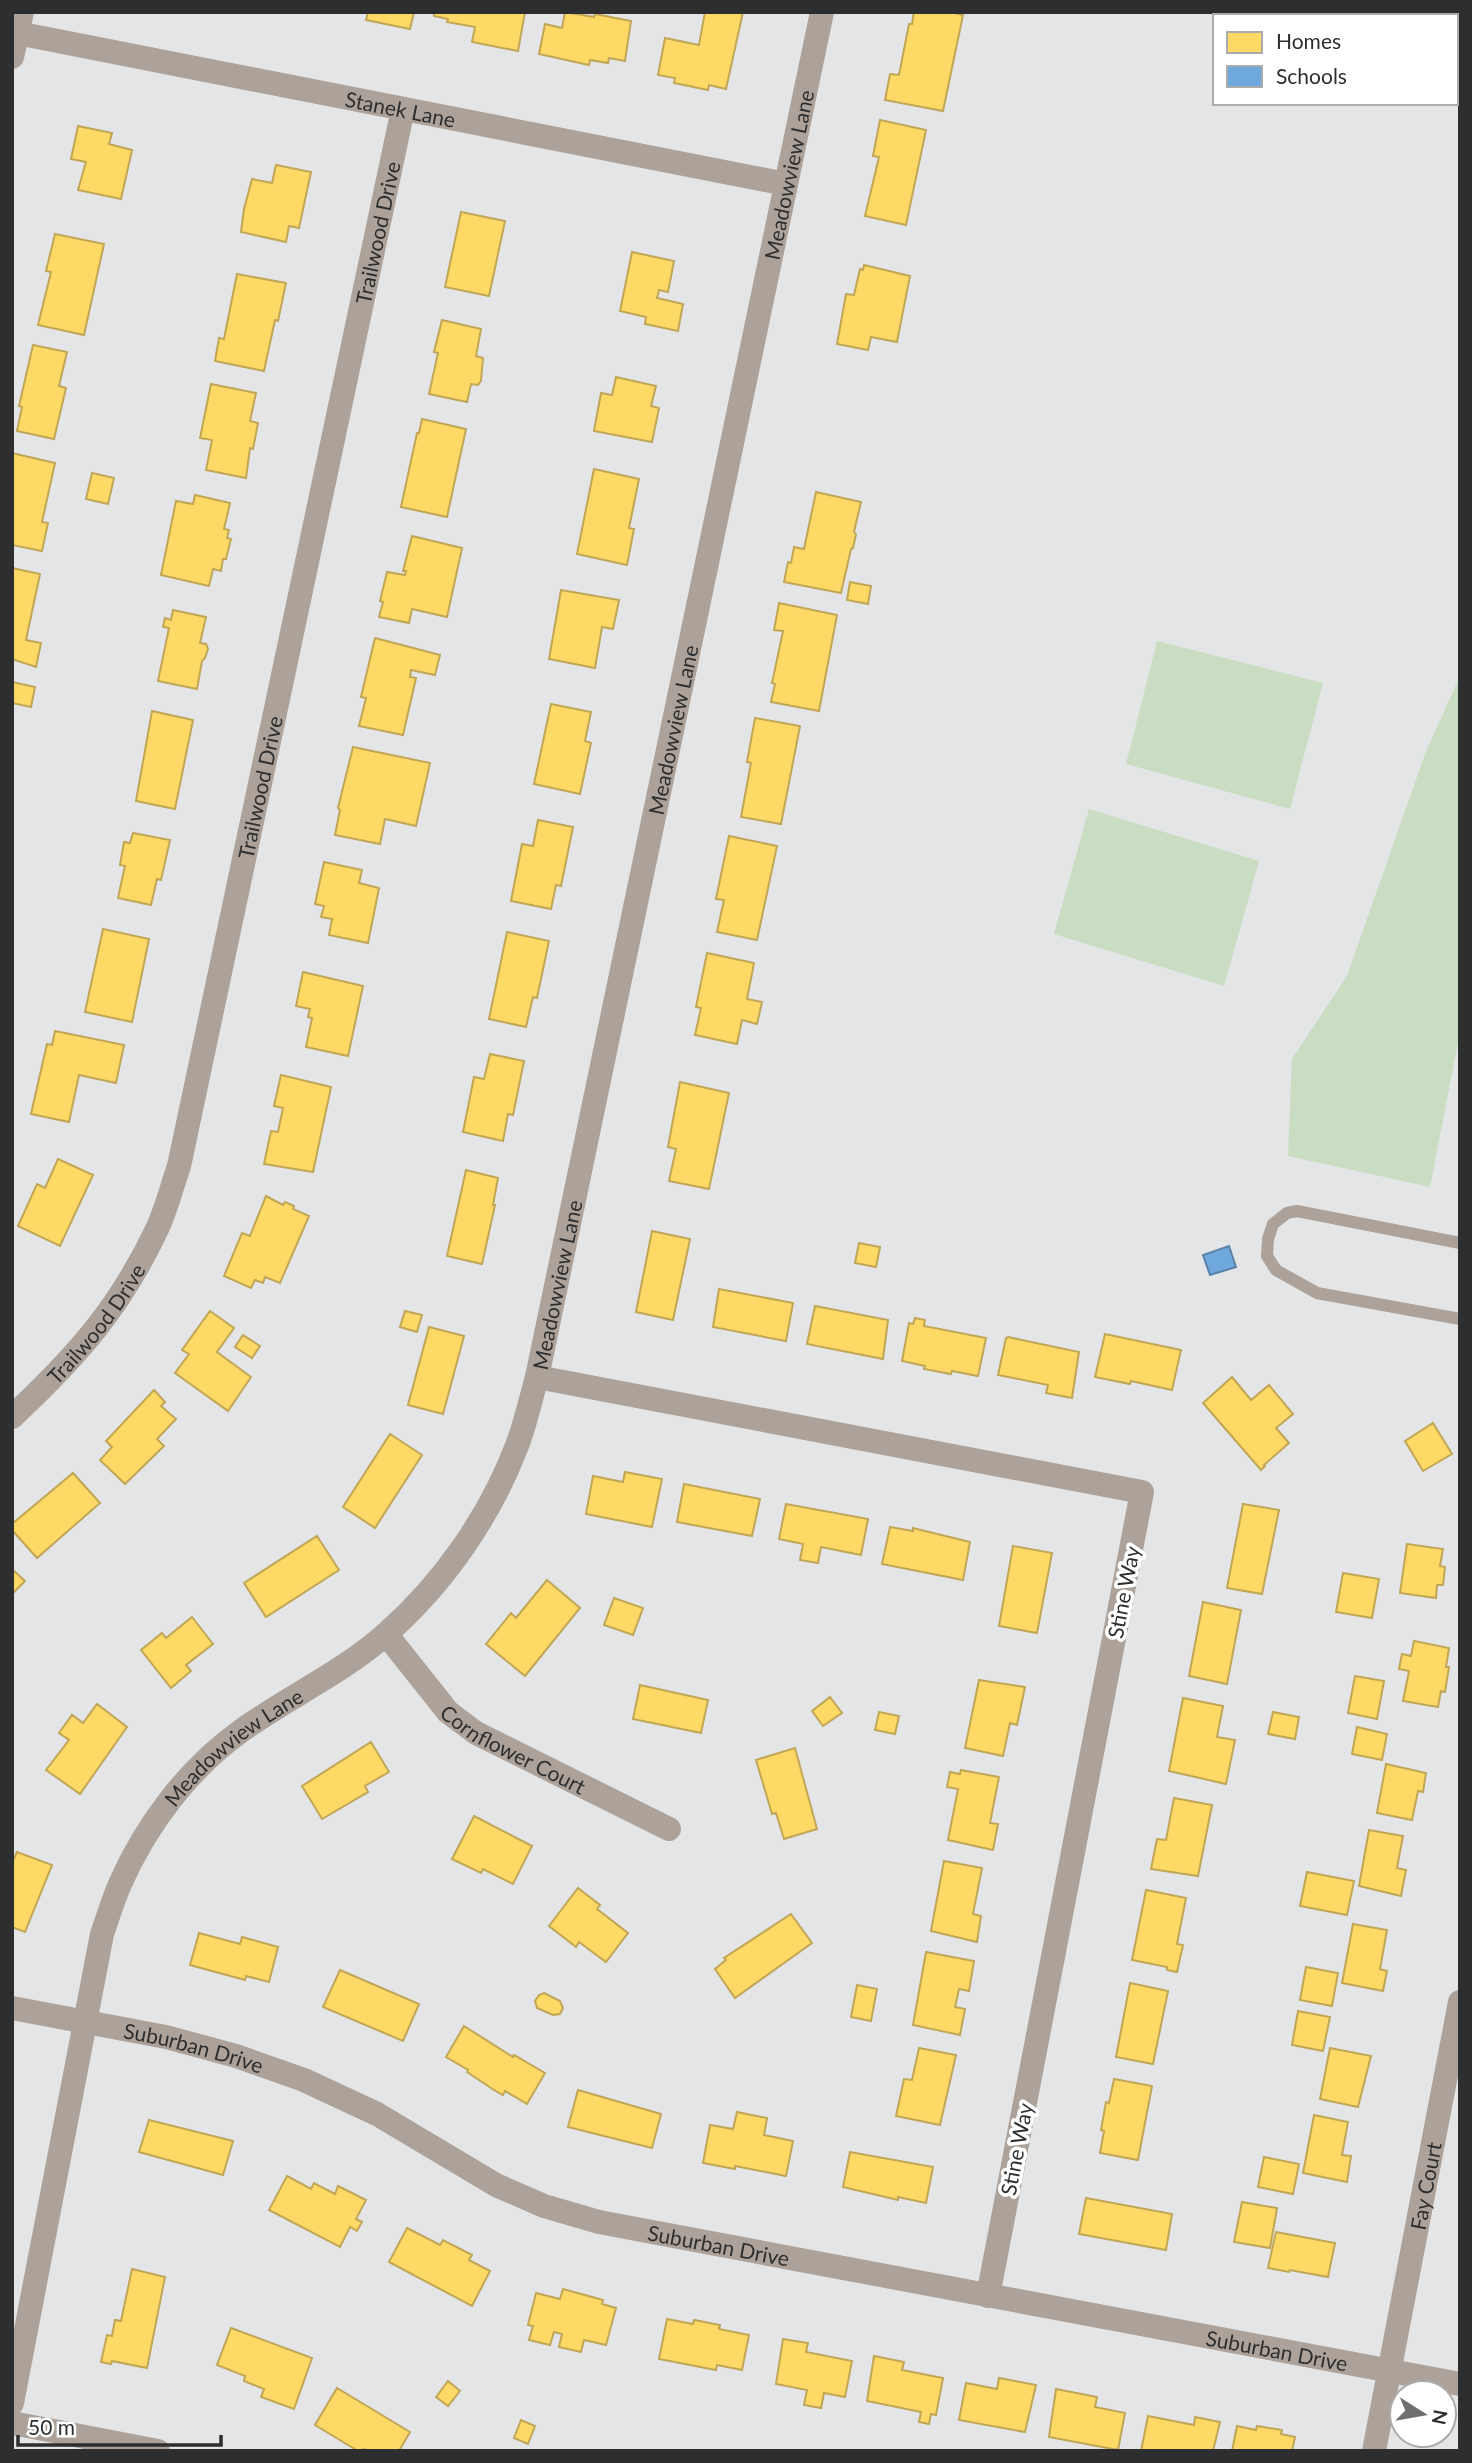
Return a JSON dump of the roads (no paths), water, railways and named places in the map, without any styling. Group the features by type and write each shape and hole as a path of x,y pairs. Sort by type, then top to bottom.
{"street":[{"name":"Meadowview Lane","path":"12,2403 102,1934 120,1884 147,1833 170,1800 205,1761 239,1732 342,1668 386,1634 426,1595 462,1549 491,1503 518,1443 537,1377 822,12"},
{"name":"Stanek Lane","path":"16,34 786,184"},
{"name":"Trailwood Drive","path":"12,1417 61,1371 100,1326 126,1288 159,1224 179,1166 403,109"},
{"name":"Stine Way","path":"537,1377 1142,1492 988,2296"},
{"name":"Cornflower Court","path":"386,1634 448,1712 476,1733 669,1829"},
{"name":"Fay Court","path":"1374,2451 1460,2002"},
{"name":"Suburban Drive","path":"12,2008 166,2037 236,2056 304,2080 377,2114 496,2185 555,2209 599,2222 1460,2384"},
{"path":"12,2423 158,2451"}],"lane":[{"path":"1460,1243 1297,1211 1287,1213 1273,1224 1268,1239 1267,1256 1276,1270 1317,1293 1460,1319"}]}
